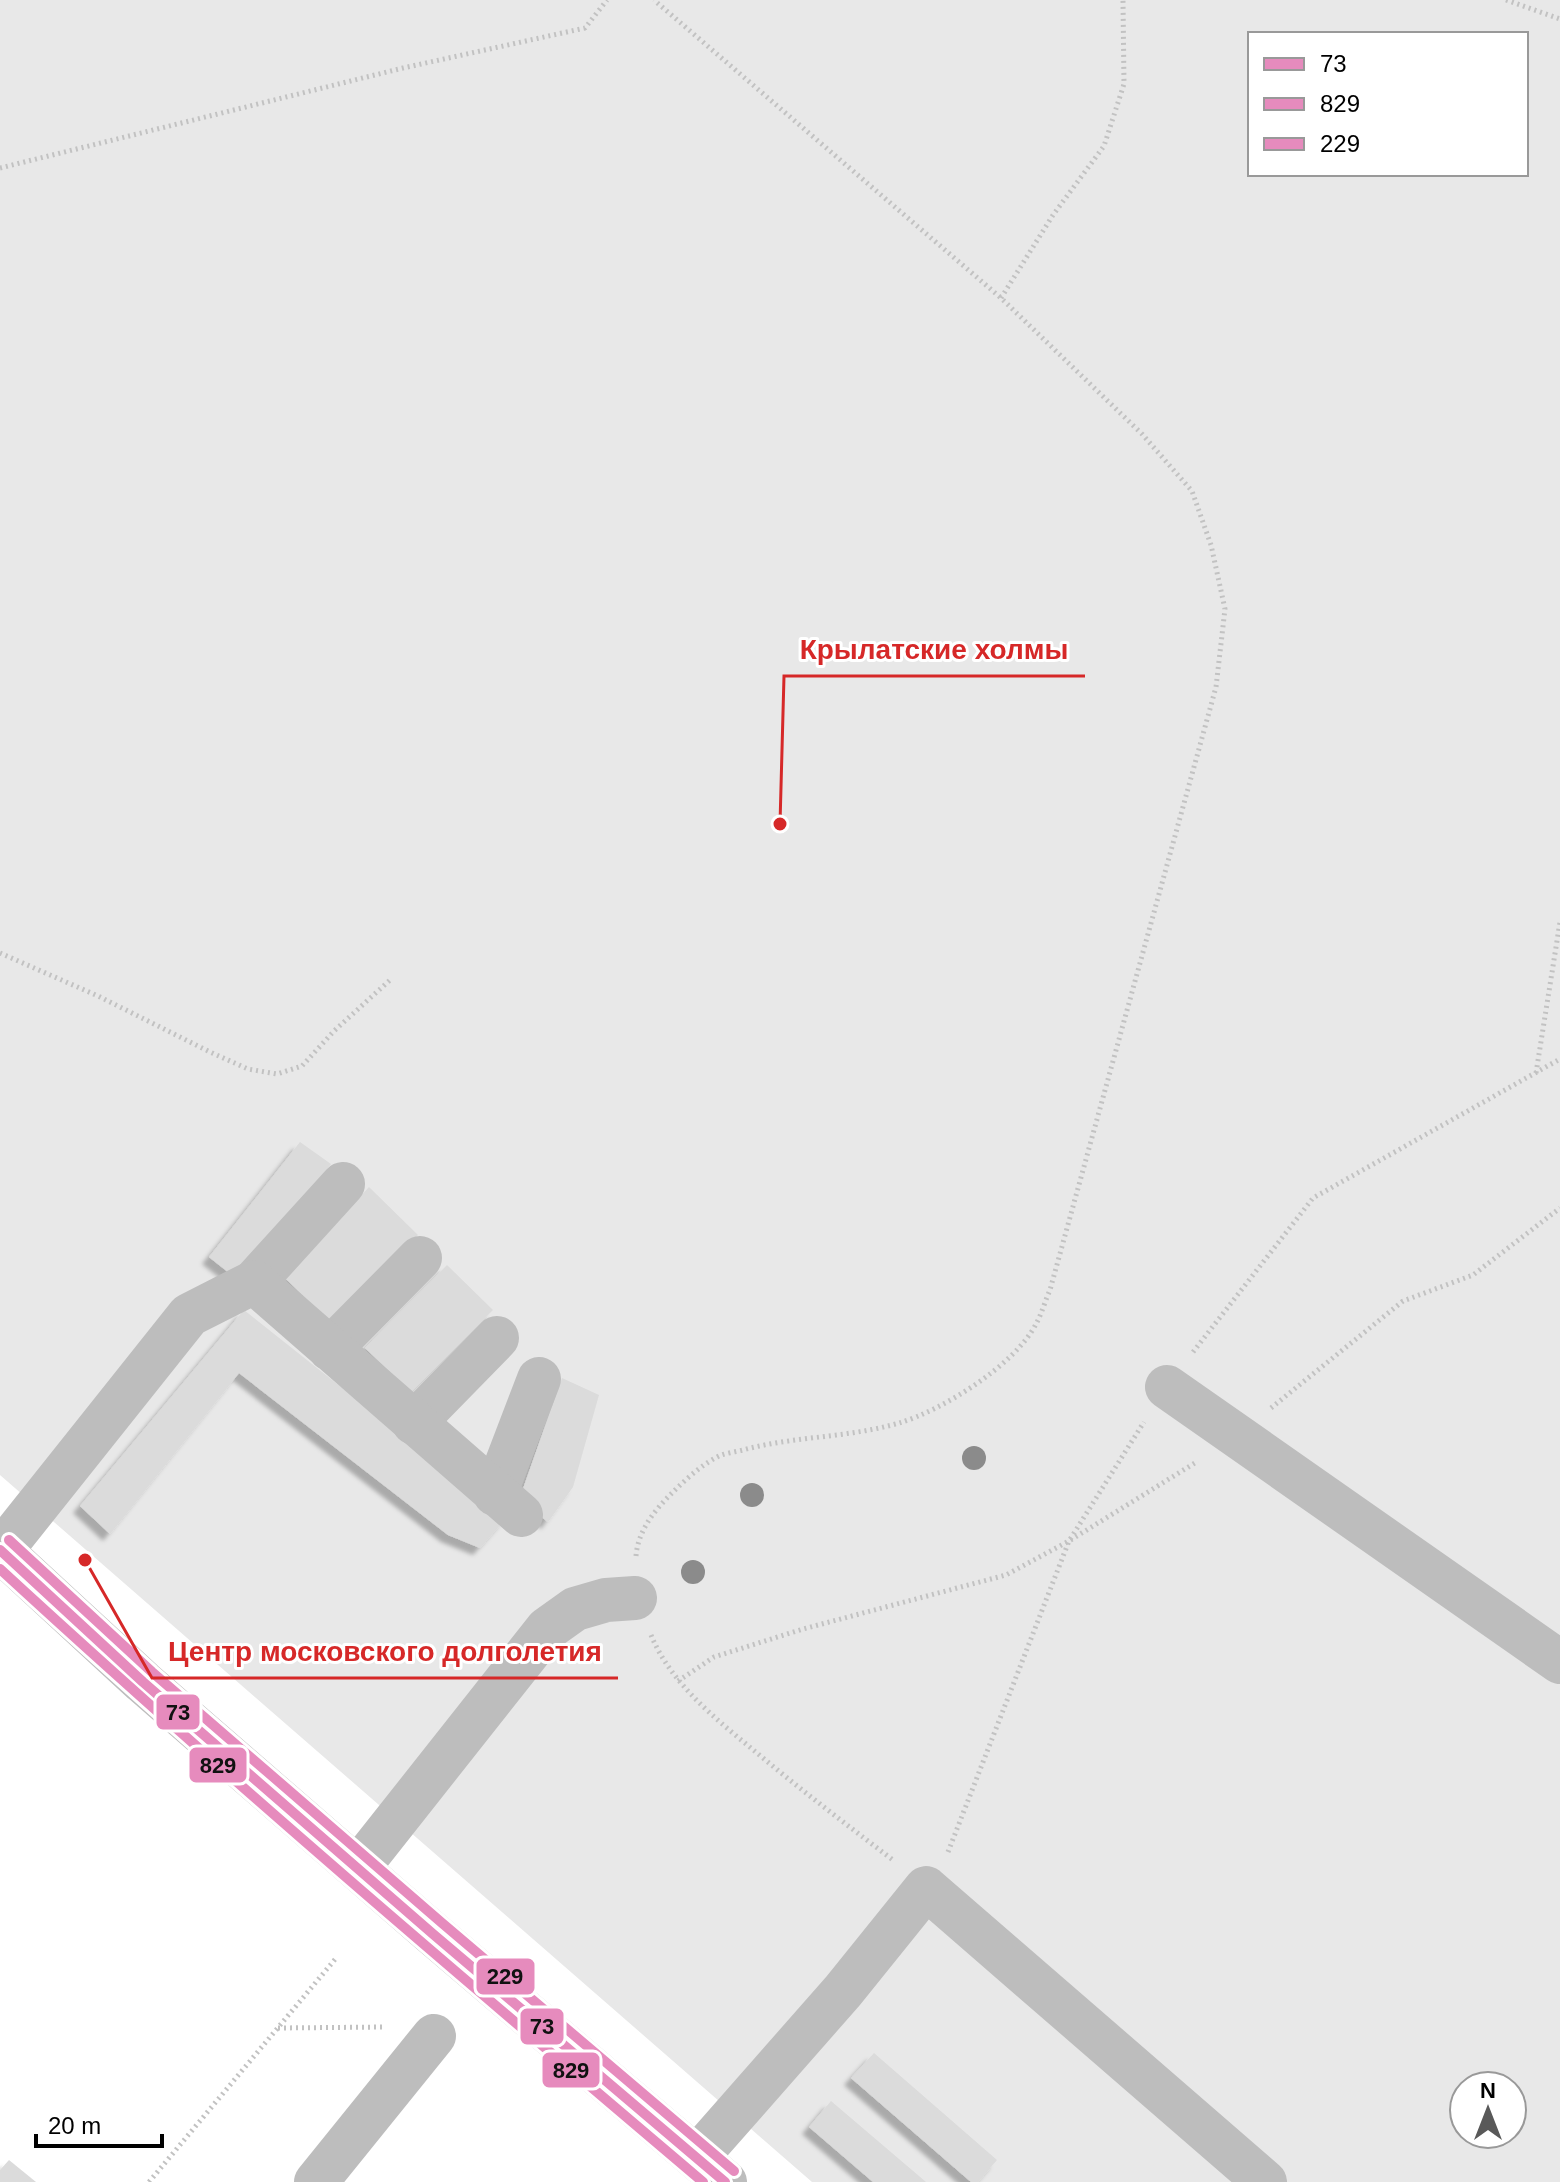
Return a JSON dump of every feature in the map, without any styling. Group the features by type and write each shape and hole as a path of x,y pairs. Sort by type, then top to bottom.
{"street":[{"path":"343,1184 254,1282 189,1315 0,1550 143,1682 711,2170 843,1991 926,1888 1265,2182"},
{"path":"330,1349 420,1258"},
{"path":"254,1282 508,1504 539,1379"},
{"path":"414,1423 497,1338"},
{"path":"1167,1387 1560,1662"},
{"path":"358,1868 547,1629 575,1609 606,1600 635,1598"},
{"path":"316,2182 414,2031"}],"path":[{"path":"0,168 403,68 585,28 607,0"},
{"path":"654,0 1001,298 1142,434 1192,491 1211,545 1225,609 1216,687 1050,1290 1035,1326 1009,1358 977,1383 902,1422 857,1433 762,1444 719,1456 688,1477 656,1508 637,1542 633,1577 635,1598 655,1645 678,1681 724,1726 926,1888"},
{"path":"1001,298 1053,215 1104,146 1124,84 1123,0"},
{"path":"1506,0 1560,19"},
{"path":"1536,1074 1560,922"},
{"path":"0,953 98,996 248,1069 277,1074 302,1066 334,1031 390,980"},
{"path":"678,1681 714,1657 803,1629 1006,1575 1069,1541 1237,1436 1403,1301 1473,1275 1560,1208"},
{"path":"149,2182 337,1957"},
{"path":"278,2028 414,2031"}],"shaded area":[{"path":"0,0 1560,0 1560,2182 812,2182 0,1475"}],"building":[{"path":"300,1142 331,1164 238,1280 209,1257"},
{"path":"369,1187 418,1235 331,1323 286,1279"},
{"path":"447,1265 493,1310 411,1392 365,1348"},
{"path":"244,1310 506,1518 480,1548 448,1535 239,1373 110,1534 80,1506"},
{"path":"562,1378 599,1395 573,1487 548,1522 519,1500"},
{"path":"874,2053 997,2160 978,2182 971,2182 851,2078"},
{"path":"831,2101 926,2182 873,2182 809,2127"},
{"path":"9,2160 36,2182 0,2182 0,2170"}],"transit line":[{"name":"229","path":"9,1540 152,1672 734,2171"},
{"name":"73","path":"0,1550 143,1682 725,2182"},
{"name":"829","path":"0,1569 261,1803 703,2182"}],"place":[{"name":"Крылатские холмы","path":"780,824"},
{"name":"Центр московского долголетия","path":"85,1560"}]}
